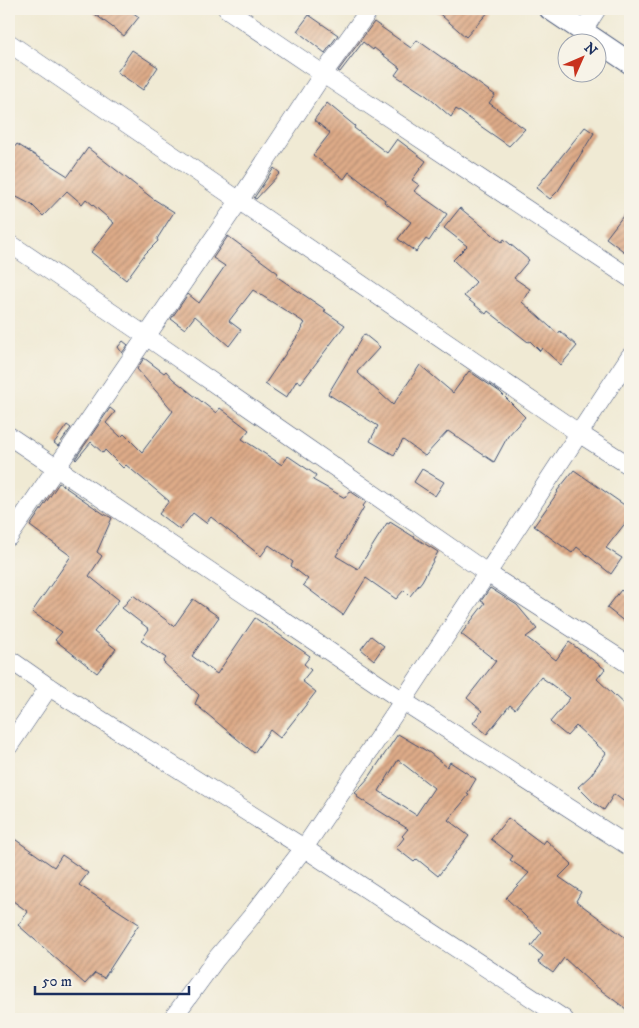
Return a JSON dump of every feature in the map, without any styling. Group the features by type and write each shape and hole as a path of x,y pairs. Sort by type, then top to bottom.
{"street":[{"path":"227,9 630,278"},
{"path":"9,537 239,201 323,74 370,9"},
{"path":"550,9 630,62"},
{"path":"583,30 597,9"},
{"path":"9,43 580,434 630,466"},
{"path":"9,244 146,336 488,573 630,665"},
{"path":"172,1019 216,959 304,848 630,356"},
{"path":"9,436 403,701 630,847"},
{"path":"9,659 304,848 564,1019"},
{"path":"9,746 49,686"}],"building":[{"path":"88,9 128,9 139,17 124,36"},
{"path":"434,9 491,9 466,37"},
{"path":"309,15 338,35 325,53 297,31"},
{"path":"374,22 411,48 417,40 495,95 489,103 525,129 509,146 456,109 451,117 427,96 395,75 400,68 363,42 340,72 338,71"},
{"path":"132,50 158,67 143,90 117,72"},
{"path":"327,103 355,126 354,128 387,153 397,139 426,161 412,180 419,185 414,191 447,214 429,241 426,239 416,252 398,239 411,222 349,172 344,179 313,155 330,133 314,120"},
{"path":"585,127 594,133 558,191 550,199 536,188"},
{"path":"17,144 68,176 88,148 152,198 174,212 157,239 158,241 145,254 126,280 91,252 114,223 86,199 82,204 67,191 43,216 32,205 9,193 9,154"},
{"path":"274,168 280,173 256,199 254,198"},
{"path":"630,207 630,256 606,238"},
{"path":"460,208 502,242 504,239 529,260 514,278 530,289 522,302 558,334 560,331 577,346 561,365 542,348 540,351 530,341 528,342 488,311 486,314 464,296 476,282 453,260 467,246 444,228"},
{"path":"228,236 278,273 276,276 345,325 301,383 297,380 286,398 265,384 305,323 253,290 229,321 241,330 229,346 195,316 185,329 171,319 188,294 199,303 225,266 213,258"},
{"path":"364,334 380,347 357,372 393,405 420,365 453,393 469,371 500,392 525,417 508,436 494,462 448,431 425,456 403,440 394,455 370,441 378,426 328,394"},
{"path":"123,341 128,345 122,353 118,347"},
{"path":"144,358 164,373 166,371 173,379 216,413 220,408 249,430 242,439 282,465 288,456 316,475 313,480 345,498 350,491 366,502 336,556 358,569 387,523 389,524 390,522 438,552 422,581 410,596 404,590 396,599 366,578 343,615 303,585 308,579 291,566 293,562 269,545 261,556 211,517 206,523 193,513 180,530 159,514 169,501 126,465 123,468 105,450 103,453 91,442 76,460 110,408 115,412 106,423 121,437 124,434 142,452 173,411 137,369"},
{"path":"67,425 71,428 58,446 54,443"},
{"path":"422,469 444,482 435,496 414,482"},
{"path":"574,470 630,509 630,517 606,548 622,558 611,574 577,547 572,553 534,526 557,491"},
{"path":"59,483 112,518 97,552 102,556 89,576 119,600 94,632 116,649 97,673 55,640 62,632 32,612 71,556 30,526"},
{"path":"490,588 517,605 537,629 526,637 556,660 569,642 605,669 597,679 630,710 630,806 614,794 604,810 578,787 591,775 606,753 576,726 567,736 550,722 570,698 541,677 515,709 510,705 487,734 473,723 482,711 467,698 496,661 461,634 485,603 481,601"},
{"path":"621,590 630,598 630,626 607,608"},
{"path":"133,595 174,626 193,599 219,617 192,656 217,674 255,618 310,656 304,664 311,670 302,681 316,692 280,738 270,730 254,753 195,704 199,695 163,662 166,658 141,641 149,629 122,608"},
{"path":"371,636 384,646 374,660 361,649"},
{"path":"398,734 430,753 447,767 450,762 476,779 467,794 469,795 448,820 469,836 438,876 417,859 414,862 396,848 408,829 357,797 358,795 355,793 370,776","holes":["398,760 434,788 416,815 379,791"]},
{"path":"508,818 543,844 546,840 572,864 559,877 581,892 576,901 630,941 630,1012 590,982 564,958 553,973 538,962 543,956 531,946 542,932 506,898 529,873 510,860 513,856 491,839"},
{"path":"9,835 54,867 62,855 88,873 79,885 139,924 104,978 95,973 85,984 18,925 28,912 9,898"}]}
